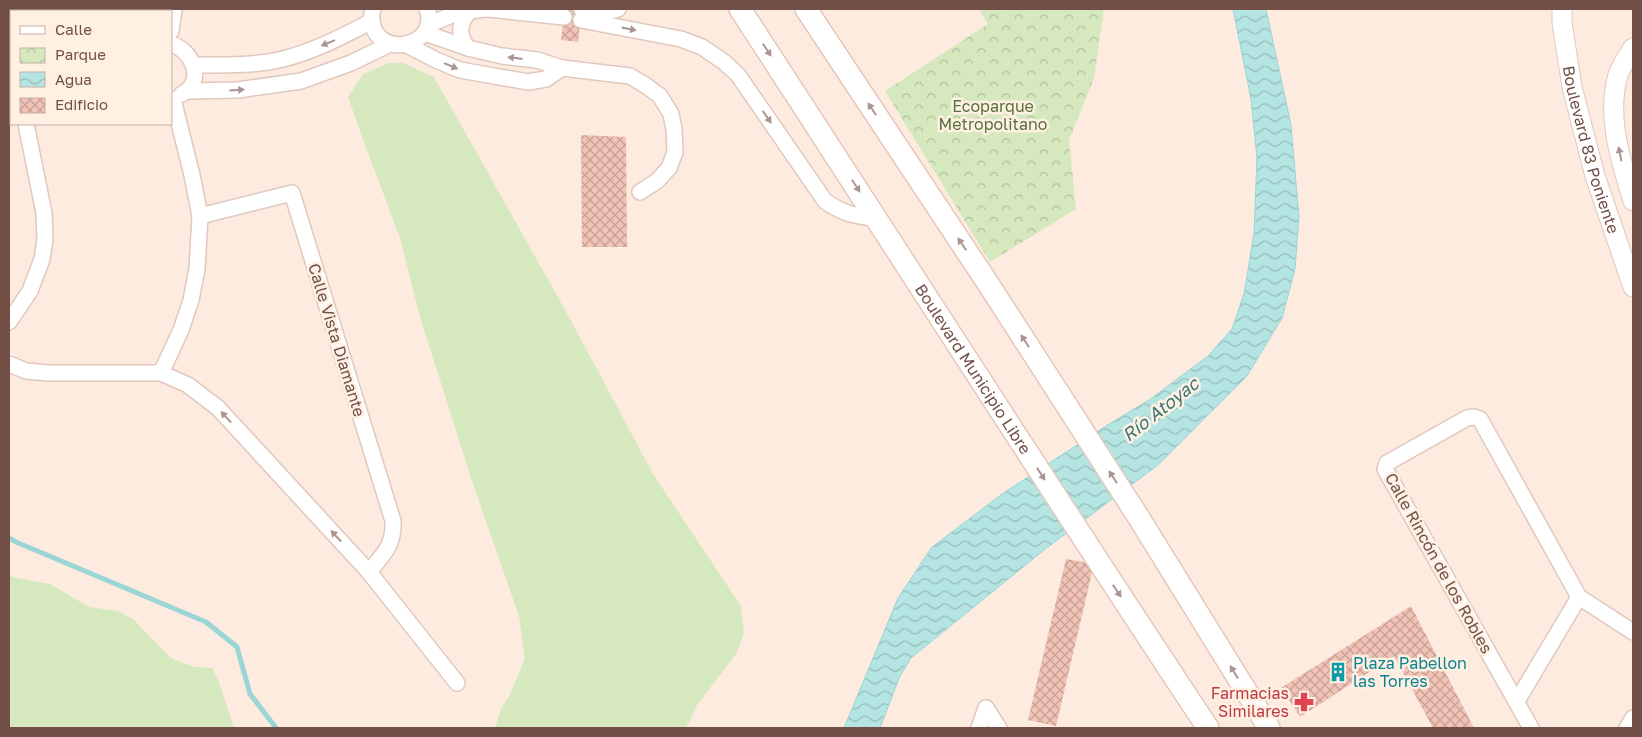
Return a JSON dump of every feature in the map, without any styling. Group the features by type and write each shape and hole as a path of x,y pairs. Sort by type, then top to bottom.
{"main road":[{"name":"Boulevard Municipio Libre","path":"740,9 940,314 1090,550 1208,728"},
{"path":"806,9 989,285 1139,518 1269,728"}],"street":[{"path":"172,24 174,9"},
{"path":"426,29 427,9"},
{"path":"407,45 417,40 426,29 459,12 487,9 564,16"},
{"path":"618,9 604,13 581,15 681,39 702,47 724,62 738,75 825,201 839,211 877,219"},
{"name":"Boulevard 83 Poniente","path":"1562,9 1562,23 1572,86 1595,176 1633,287"},
{"path":"468,48 460,34 460,25 470,11"},
{"path":"194,65 241,64 282,59 330,43 372,15 378,35 390,44"},
{"path":"426,29 468,48 502,56 537,60 562,68 630,76 660,96 671,114 675,152 669,168 657,181 640,192"},
{"path":"172,44 179,46 187,52 194,65 194,80 189,91"},
{"path":"161,373 181,330 191,300 197,269 200,216 192,175 172,99 189,91 238,90 301,81 351,63 390,44 407,45 460,70 528,82 546,79 562,68"},
{"name":"Boulevard 83 Poniente","path":"1633,48 1618,74 1614,99 1615,127 1622,163 1633,201"},
{"path":"9,322 30,292 42,258 45,240 44,213 26,125"},
{"name":"Calle Vista Diamante","path":"200,216 292,193 393,521 393,534 389,547 369,572"},
{"path":"9,364 26,371 48,373 161,373 188,385 218,408 369,572 456,683"},
{"name":"Calle Rincón de los Robles","path":"1531,728 1386,469 1387,462 1467,418 1474,417 1480,419 1580,597"},
{"path":"1517,701 1580,597 1633,632"},
{"path":"979,728 986,708 999,728"},
{"path":"1627,728 1633,718"}],"green space":[{"name":"Ecoparque Metropolitano","path":"979,9 1104,9 1094,78 1069,140 1076,209 990,262 885,91 988,24"},
{"path":"389,63 403,63 434,77 569,317 653,474 741,606 744,633 736,654 697,705 686,728 495,728 501,709 509,696 525,659 519,616 472,481 420,317 400,238 348,97 363,74"},
{"path":"9,575 50,584 89,607 118,611 134,620 171,658 194,667 212,668 218,679 234,728 9,728"}],"water":[{"name":"Río Atoyac","path":"1233,9 1266,9 1291,125 1299,217 1295,269 1282,318 1247,376 1158,465 1044,550 911,658 900,676 880,728 844,728 898,598 932,547 1002,494 1149,400 1208,356 1232,329 1244,294 1254,233 1257,158 1251,99"}],"building":[{"path":"565,9 582,9 578,42 561,40"},
{"path":"581,135 626,137 627,247 582,247"},
{"path":"1066,559 1094,564 1056,726 1028,720"},
{"name":"Plaza Pabellon las Torres","path":"1411,606 1474,728 1433,728 1394,656 1300,717 1281,688"}],"waterway":[{"path":"9,538 206,622 237,647 250,694 276,728"}],"tunnel":[{"path":"571,9 582,10"}],"place":[{"name":"Plaza Pabellon las Torres","path":"1338,672"},
{"name":"Farmacias Similares","path":"1304,702"}]}
